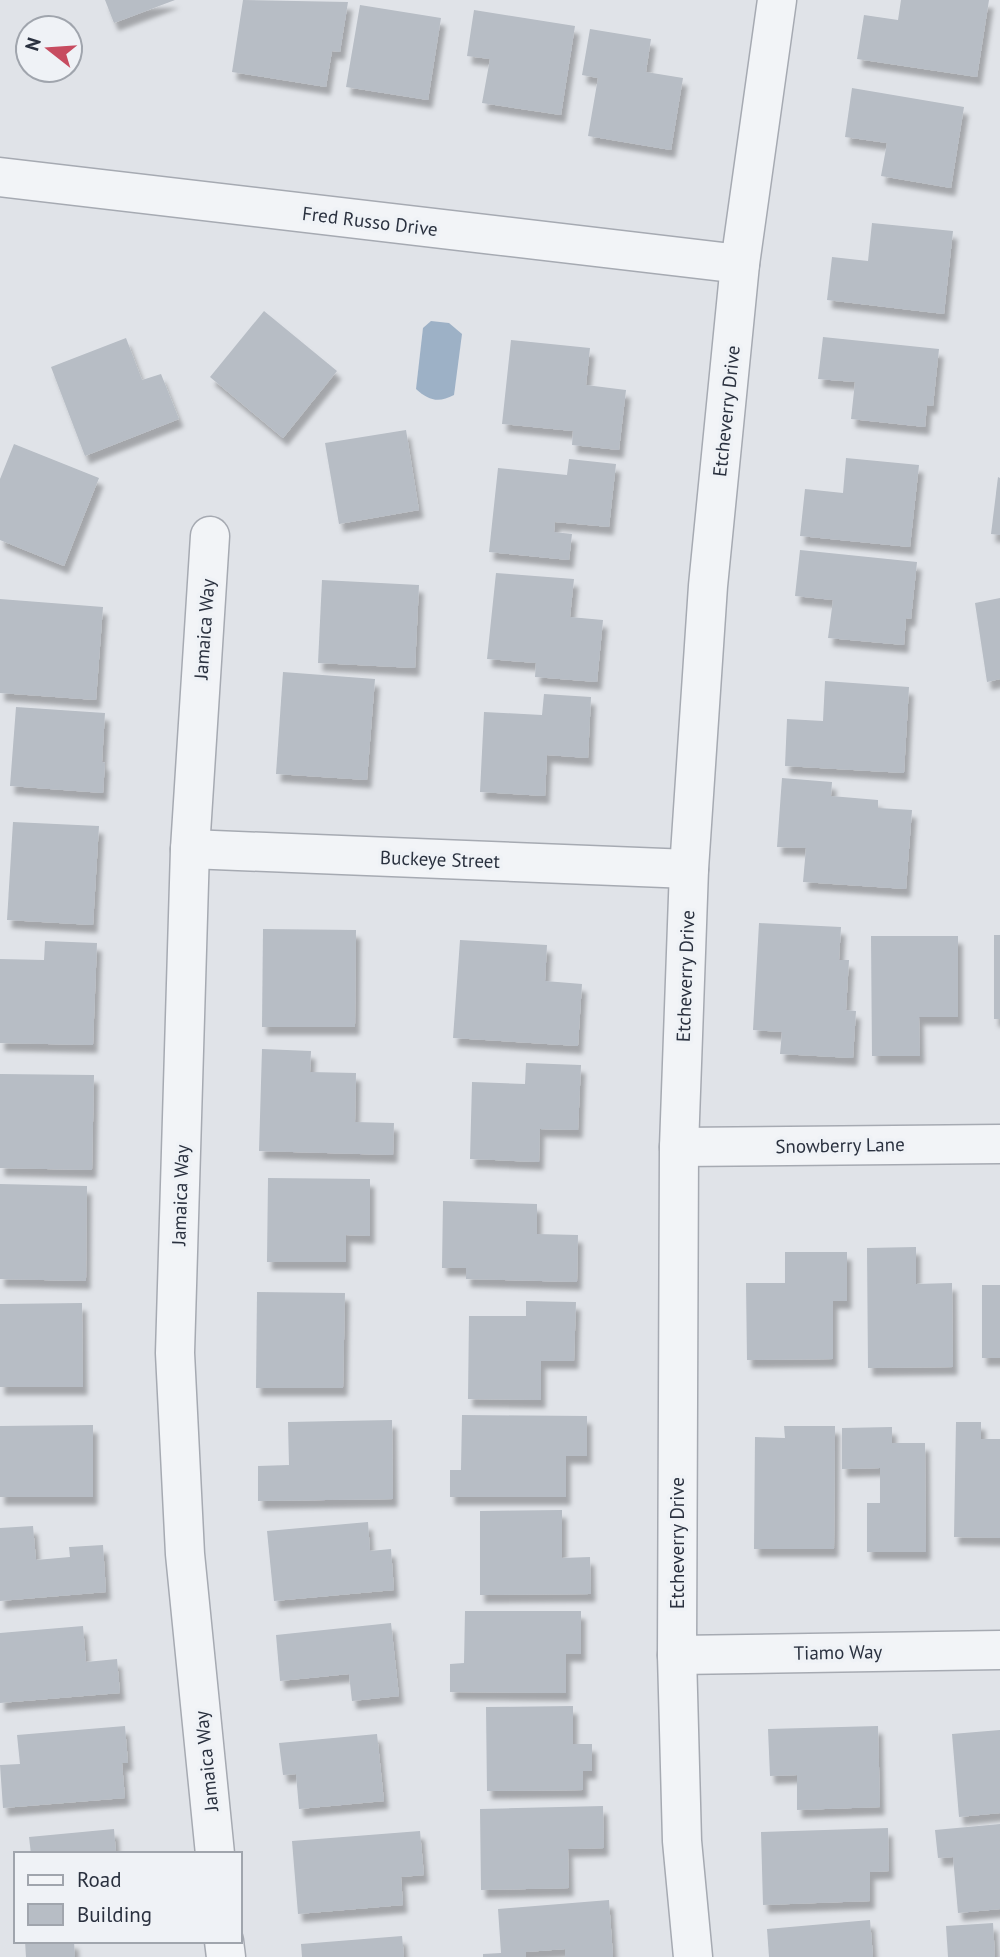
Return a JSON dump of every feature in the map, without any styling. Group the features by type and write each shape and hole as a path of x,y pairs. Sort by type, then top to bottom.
{"street":[{"name":"Etcheverry Drive","path":"693,1957 682,1841 677,1655 679,1147 689,869 708,586 740,264 777,0"},
{"name":"Fred Russo Drive","path":"0,177 740,264"},
{"name":"Jamaica Way","path":"210,536 190,849 175,1353 185,1554 215,1852"},
{"name":"Buckeye Street","path":"190,849 689,869"},
{"name":"Snowberry Lane","path":"679,1147 1000,1144"},
{"name":"Tiamo Way","path":"677,1655 1000,1650"}],"water":[{"path":"431,321 449,323 462,334 454,395 439,400 425,396 416,389 423,328"}],"building":[{"path":"105,0 175,0 114,23"},
{"path":"243,0 348,2 340,52 332,51 326,87 232,72"},
{"path":"901,0 989,0 977,77 857,59 864,15 898,20"},
{"path":"360,5 441,18 428,100 346,87"},
{"path":"474,10 575,26 561,115 482,103 490,59 467,56"},
{"path":"590,29 651,39 646,72 683,78 671,150 588,136 598,78 582,75"},
{"path":"852,88 964,107 951,188 881,176 887,143 845,137"},
{"path":"872,223 953,231 944,314 827,300 832,257 868,261"},
{"path":"264,311 337,371 283,438 210,377"},
{"path":"823,337 939,349 933,406 927,405 925,427 851,419 855,382 818,379"},
{"path":"126,338 142,380 161,374 179,419 85,456 51,367"},
{"path":"511,340 590,348 586,385 626,390 619,450 572,445 573,431 502,424"},
{"path":"406,430 419,510 339,524 325,443"},
{"path":"14,444 99,478 64,566 0,540 0,479"},
{"path":"846,458 919,465 910,547 800,536 805,489 843,493"},
{"path":"569,459 616,464 609,527 555,522 554,532 572,534 569,560 489,552 498,468 567,475"},
{"path":"998,477 1000,478 1000,535 991,534"},
{"path":"800,550 917,562 911,619 906,618 904,645 828,638 833,600 795,596"},
{"path":"496,573 574,579 570,617 603,620 597,682 535,677 536,663 487,659"},
{"path":"322,580 419,585 415,668 318,663"},
{"path":"1000,598 1000,679 987,682 975,603"},
{"path":"0,599 103,607 96,700 0,693"},
{"path":"283,672 375,679 367,780 276,774"},
{"path":"825,681 909,687 904,773 785,766 787,719 823,721"},
{"path":"544,694 591,697 588,758 547,755 545,796 480,792 484,712 542,715"},
{"path":"16,707 105,713 103,793 10,786"},
{"path":"782,778 832,782 831,796 878,800 878,808 912,810 906,889 803,882 806,848 777,847"},
{"path":"13,822 99,826 93,925 7,920"},
{"path":"759,923 841,927 839,960 849,960 846,1010 856,1011 853,1058 780,1054 782,1032 753,1030"},
{"path":"263,929 356,930 355,1027 262,1027"},
{"path":"994,935 1000,935 1000,1019 994,1019"},
{"path":"871,936 958,936 958,1017 919,1017 920,1056 872,1056"},
{"path":"460,940 547,945 545,981 582,984 578,1046 453,1038"},
{"path":"45,941 97,943 93,1045 0,1043 0,959 44,960"},
{"path":"262,1049 311,1051 310,1072 356,1073 355,1122 394,1123 393,1155 259,1151"},
{"path":"526,1063 581,1065 578,1130 540,1129 539,1162 470,1159 472,1082 525,1084"},
{"path":"0,1074 94,1075 92,1170 0,1168"},
{"path":"268,1178 370,1179 370,1236 346,1235 346,1262 267,1262"},
{"path":"0,1184 87,1186 86,1281 0,1279"},
{"path":"443,1201 537,1204 537,1234 578,1235 577,1282 466,1279 466,1268 442,1268"},
{"path":"916,1247 916,1284 952,1283 953,1367 868,1368 867,1248"},
{"path":"785,1252 847,1252 847,1301 833,1301 833,1359 747,1360 746,1283 785,1283"},
{"path":"982,1285 1000,1285 1000,1358 982,1358"},
{"path":"257,1292 345,1293 343,1388 256,1388"},
{"path":"526,1301 576,1302 574,1361 541,1361 541,1400 468,1399 469,1316 526,1316"},
{"path":"82,1303 83,1387 0,1387 0,1304"},
{"path":"462,1415 587,1416 587,1456 566,1456 566,1497 450,1497 450,1470 461,1470"},
{"path":"392,1420 393,1499 258,1501 258,1466 289,1465 288,1422"},
{"path":"956,1422 981,1422 981,1439 1000,1439 1000,1538 954,1537"},
{"path":"93,1425 93,1497 0,1497 0,1426"},
{"path":"784,1426 835,1426 834,1549 754,1549 755,1437 785,1438"},
{"path":"892,1427 892,1443 925,1443 926,1552 867,1552 867,1503 880,1503 880,1468 842,1469 842,1428"},
{"path":"562,1510 562,1558 590,1557 591,1594 480,1595 480,1511"},
{"path":"368,1522 370,1551 391,1549 394,1590 274,1601 267,1531"},
{"path":"33,1526 36,1560 70,1557 69,1547 103,1545 106,1592 0,1601 0,1528"},
{"path":"465,1611 581,1611 581,1654 566,1654 566,1693 450,1692 450,1664 464,1663"},
{"path":"391,1623 399,1696 352,1701 349,1674 280,1681 276,1635"},
{"path":"83,1626 86,1662 117,1659 120,1693 0,1703 0,1633"},
{"path":"573,1706 573,1744 592,1744 592,1771 583,1771 583,1790 487,1791 486,1707"},
{"path":"125,1726 128,1763 122,1763 125,1798 3,1808 0,1765 20,1764 17,1735"},
{"path":"878,1726 880,1807 797,1810 797,1775 770,1776 768,1729"},
{"path":"1000,1730 1000,1813 959,1817 952,1734"},
{"path":"377,1734 384,1801 299,1809 296,1774 283,1775 279,1743"},
{"path":"603,1806 604,1848 568,1849 569,1888 481,1890 480,1809"},
{"path":"1000,1824 1000,1909 958,1913 953,1857 938,1858 935,1830"},
{"path":"888,1828 889,1871 870,1872 870,1901 763,1905 761,1832"},
{"path":"114,1829 116,1852 31,1852 29,1837"},
{"path":"420,1831 424,1875 401,1877 403,1905 298,1914 292,1841"},
{"path":"609,1900 613,1957 565,1957 565,1949 526,1952 526,1957 483,1957 483,1954 501,1953 498,1909"},
{"path":"870,1920 873,1957 769,1957 767,1929"},
{"path":"993,1923 995,1957 948,1957 946,1926"},
{"path":"402,1936 404,1957 302,1957 301,1944"},
{"path":"25,1943 74,1943 75,1957 26,1957"}]}
